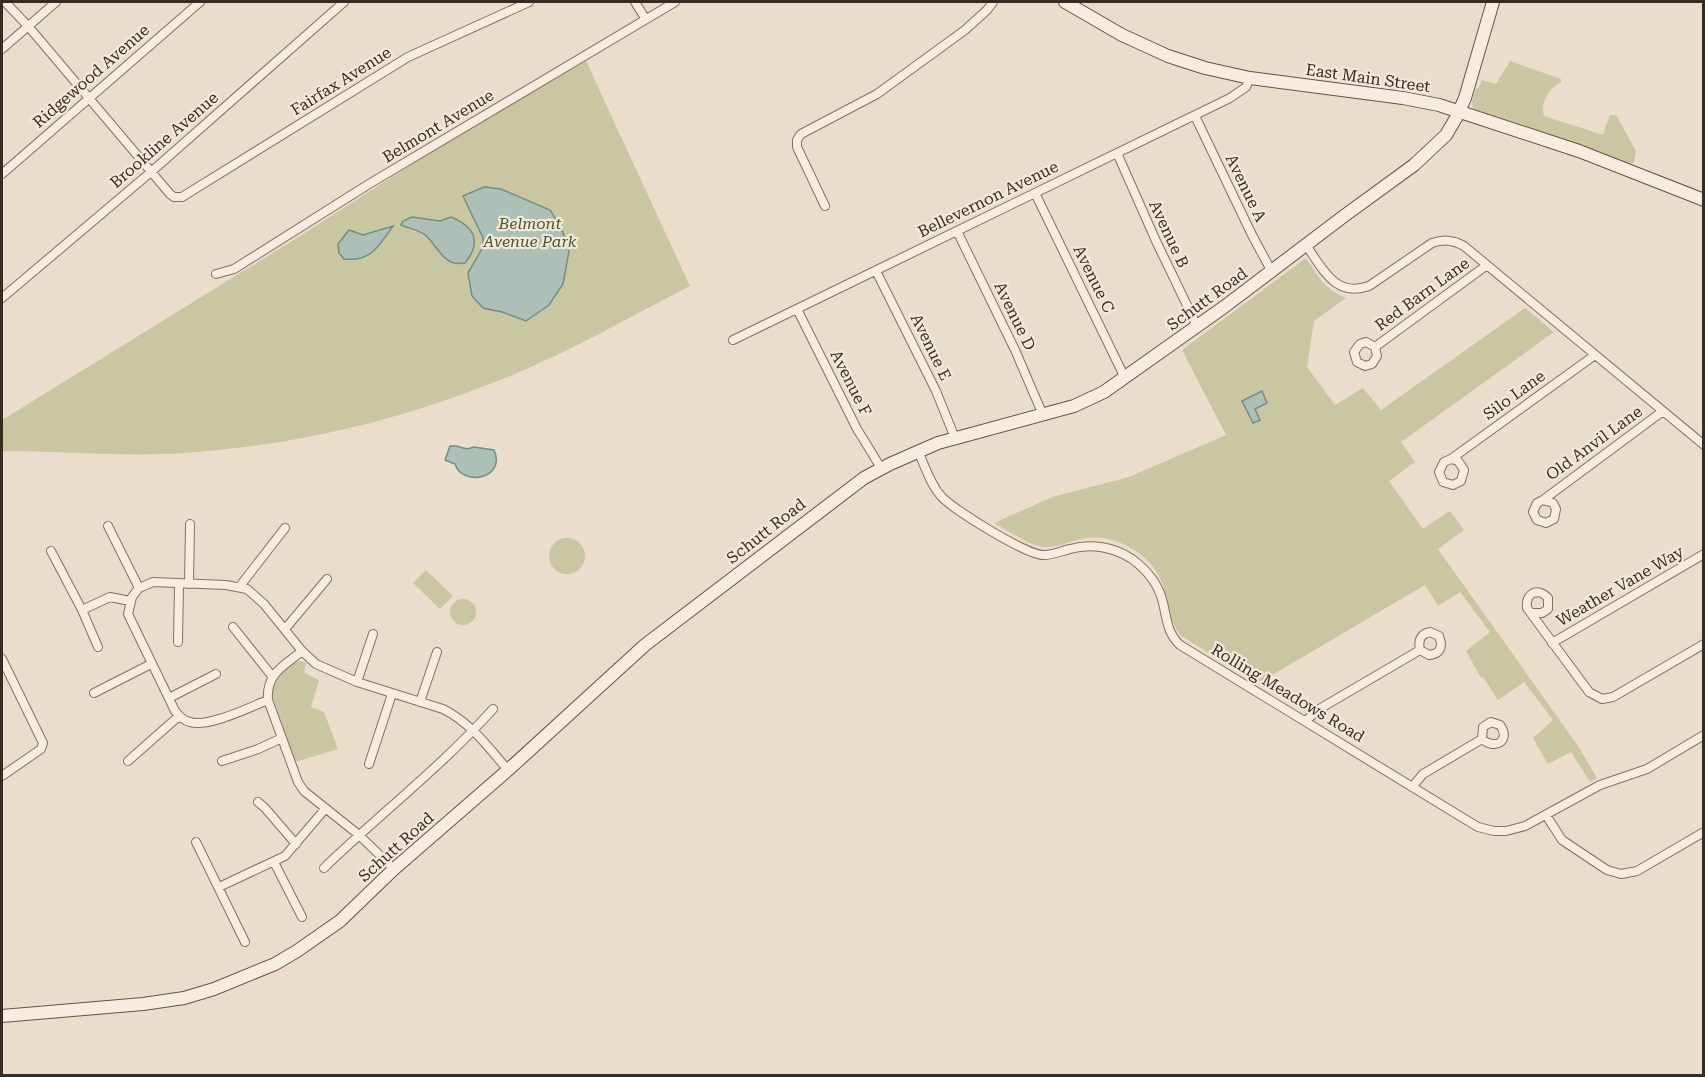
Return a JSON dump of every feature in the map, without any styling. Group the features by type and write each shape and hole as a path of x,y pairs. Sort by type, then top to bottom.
{"street":[{"path":"5,2 28,26 151,172"},
{"path":"2,50 56,2"},
{"name":"Ridgewood Avenue","path":"2,174 200,2"},
{"name":"Brookline Avenue","path":"2,298 151,172 344,2"},
{"name":"Fairfax Avenue","path":"151,172 170,194 182,197 408,57 516,4 529,2"},
{"path":"635,2 645,18"},
{"name":"Belmont Avenue","path":"216,274 234,269 369,184 675,2"},
{"path":"825,206 797,147 797,140 801,134 877,94 965,30 993,2"},
{"name":"East Main Street","path":"1065,2 1122,35 1168,56 1205,68 1250,78 1402,98 1438,105 1579,151 1704,200"},
{"name":"Schutt Road","path":"2,1016 174,1000 214,989 275,964 297,951 340,921 394,869 508,770 645,645 833,501 881,468 918,451 955,438 1084,402 1125,378 1272,272 1432,150 1446,135 1465,98 1493,2"},
{"name":"Bellevernon Avenue","path":"733,340 1195,116 1241,91 1246,87 1250,78"},
{"name":"Avenue A","path":"1195,116 1272,272"},
{"name":"Avenue B","path":"1117,153 1197,326"},
{"name":"Avenue C","path":"1035,193 1125,378"},
{"name":"Avenue D","path":"957,231 1015,350 1042,415"},
{"path":"1306,245 1334,282 1353,289 1369,286 1422,249 1438,241 1457,242 1704,445"},
{"name":"Red Barn Lane","path":"1375,347 1487,265"},
{"name":"Avenue E","path":"876,271 936,391 955,438"},
{"name":"Avenue F","path":"797,309 857,429 881,468"},
{"name":"Silo Lane","path":"1451,459 1595,356"},
{"name":"Old Anvil Lane","path":"1543,500 1663,411"},
{"name":"Rolling Meadows Road","path":"918,451 935,488 945,501 1026,551 1045,555 1094,546 1114,550 1132,560 1148,573 1158,588 1169,630 1176,641 1412,787 1486,830 1517,829 1600,784 1647,769 1704,735"},
{"path":"178,642 190,524"},
{"path":"108,526 139,588"},
{"path":"240,586 285,528"},
{"path":"51,551 82,610 98,647"},
{"name":"Weather Vane Way","path":"1552,643 1704,554"},
{"path":"285,629 327,579"},
{"path":"268,700 205,723 189,722 179,716 128,614 130,601 139,588 153,582 240,586 247,589 264,604 302,651 316,664 357,682 453,714 474,730 508,770"},
{"path":"82,610 110,597 130,601"},
{"path":"1532,613 1589,692 1597,698 1613,697 1704,644"},
{"path":"233,627 272,676"},
{"path":"357,682 373,634"},
{"path":"1305,721 1320,708 1420,650"},
{"path":"302,651 272,676 267,689 268,700 298,782 304,791 359,835 394,869"},
{"path":"420,702 437,652"},
{"path":"2,660 43,743 41,749 2,776"},
{"path":"94,693 151,664"},
{"path":"169,698 216,674"},
{"path":"369,764 392,694"},
{"path":"324,868 417,785 493,709"},
{"path":"128,761 179,716"},
{"path":"222,761 282,738"},
{"path":"1412,787 1423,774 1482,739"},
{"path":"258,802 296,844"},
{"path":"219,887 285,856 325,809"},
{"path":"1546,815 1562,840 1607,870 1621,874 1637,871 1704,832"},
{"path":"196,842 245,942"},
{"path":"274,862 302,917"}],"green space":[{"name":"Belmont Avenue Park","path":"586,61 690,286 594,337 520,372 419,409 342,430 263,445 183,453 2,451 2,420 297,238 454,137"},
{"path":"1510,61 1561,79 1561,82 1546,96 1543,106 1544,116 1603,135 1610,115 1616,115 1636,151 1634,162 1629,164 1473,110 1472,102 1476,88 1478,89 1482,80 1496,84"},
{"path":"1306,258 1327,286 1346,298 1314,321 1307,367 1335,405 1363,388 1381,410 1525,308 1554,332 1401,442 1415,462 1389,481 1423,529 1450,511 1464,530 1438,549 1578,746 1597,778 1590,782 1571,752 1548,764 1533,738 1553,720 1524,682 1498,700 1483,677 1481,678 1466,651 1490,632 1460,592 1438,606 1425,585 1257,684 1180,635 1175,627 1162,582 1157,573 1144,557 1128,546 1109,539 1090,538 1058,546 1038,546 994,523 1052,497 1129,477 1226,435 1182,350"},
{"path":"567,538 580,543 585,556 580,569 567,574 554,569 549,556 554,543"},
{"path":"426,570 453,596 440,609 413,583"},
{"path":"463,599 472,603 476,612 472,621 463,625 454,621 450,612 454,603"},
{"path":"297,661 306,662 304,673 319,680 311,707 324,712 338,749 295,762 271,692 281,673"}],"shaded area":[{"path":"484,187 501,189 550,210 561,227 569,251 563,284 549,305 526,321 483,308 472,296 468,273 483,247 483,238 463,196"},
{"path":"412,217 440,221 451,217 466,225 474,242 465,263 451,262 424,234 401,225 403,221"},
{"path":"393,226 368,255 361,258 344,259 339,253 338,244 349,230 363,235"},
{"path":"1262,391 1267,403 1255,409 1260,420 1253,423 1242,401"},
{"path":"450,446 494,450 496,460 494,468 482,476 466,476 455,464 445,460"}]}
